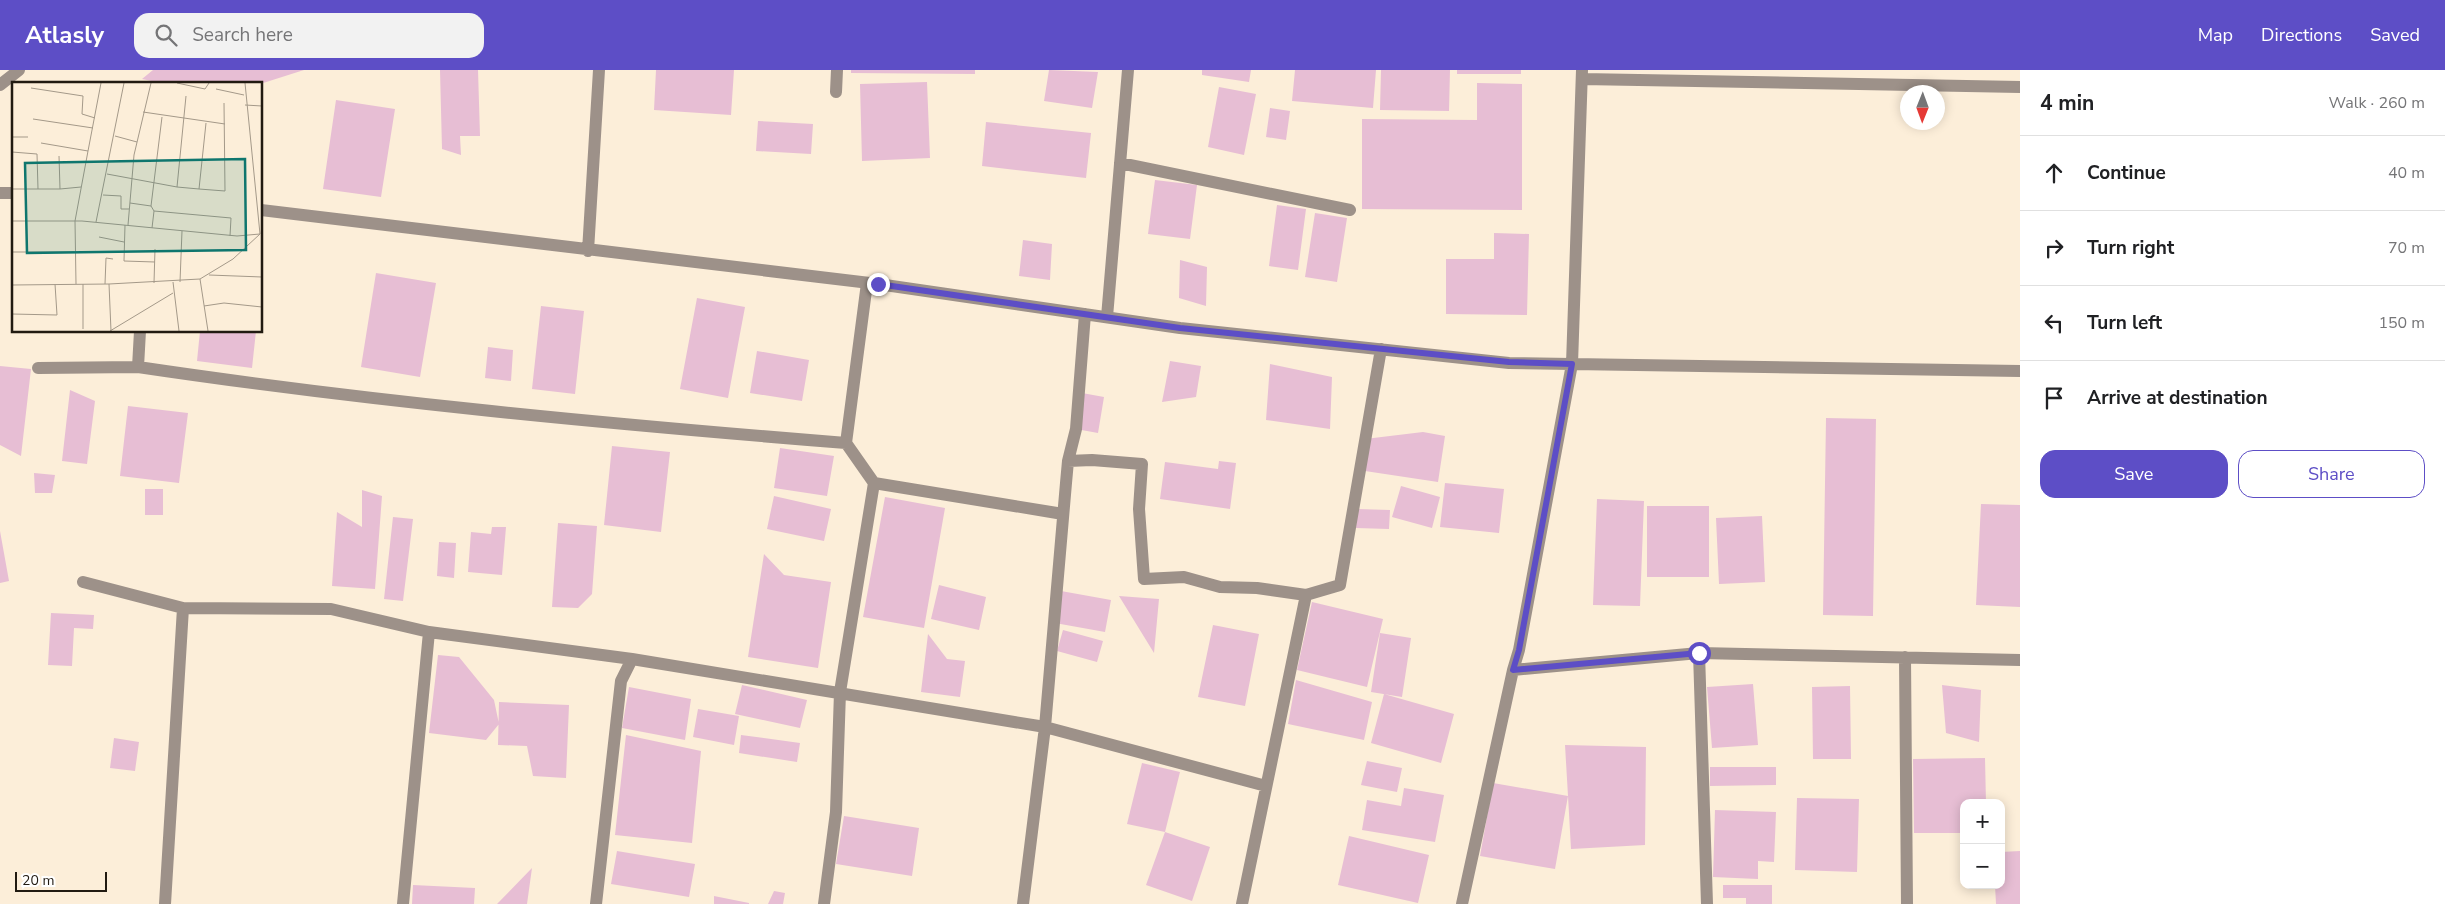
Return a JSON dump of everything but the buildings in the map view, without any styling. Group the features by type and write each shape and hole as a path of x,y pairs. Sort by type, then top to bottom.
{"street":[{"path":"0,85 19,70"},
{"path":"588,251 599,70"},
{"path":"836,92 837,70"},
{"path":"1107,317 1128,70"},
{"path":"1462,904 1519,650 1572,364 1582,75 2020,87"},
{"path":"1120,163 1350,210"},
{"path":"262,210 588,251 867,282 1180,328 1509,362 2020,371"},
{"path":"824,904 836,812 840,692 874,483 846,443 867,282"},
{"path":"1023,904 1045,727 1068,461 1076,429 1085,314"},
{"path":"138,367 140,332"},
{"path":"1068,461 1092,460 1142,464 1139,509 1144,579 1184,577 1220,587 1257,588 1306,595 1340,585 1381,349"},
{"path":"38,368 138,367 286,389 494,412 846,443"},
{"path":"874,483 1063,514"},
{"path":"83,582 183,608 331,609 429,632 632,659 1045,727 1266,786"},
{"path":"1242,904 1306,595"},
{"path":"165,904 183,608"},
{"path":"403,904 429,632"},
{"path":"1513,670 1699,653 2020,660"},
{"path":"1699,653 1706,904"},
{"path":"1905,657 1907,904"},
{"path":"596,904 621,681 632,659"}],"route":[{"path":"878,284 1180,328 1509,362 1572,364 1519,650 1513,670 1699,653"}]}
